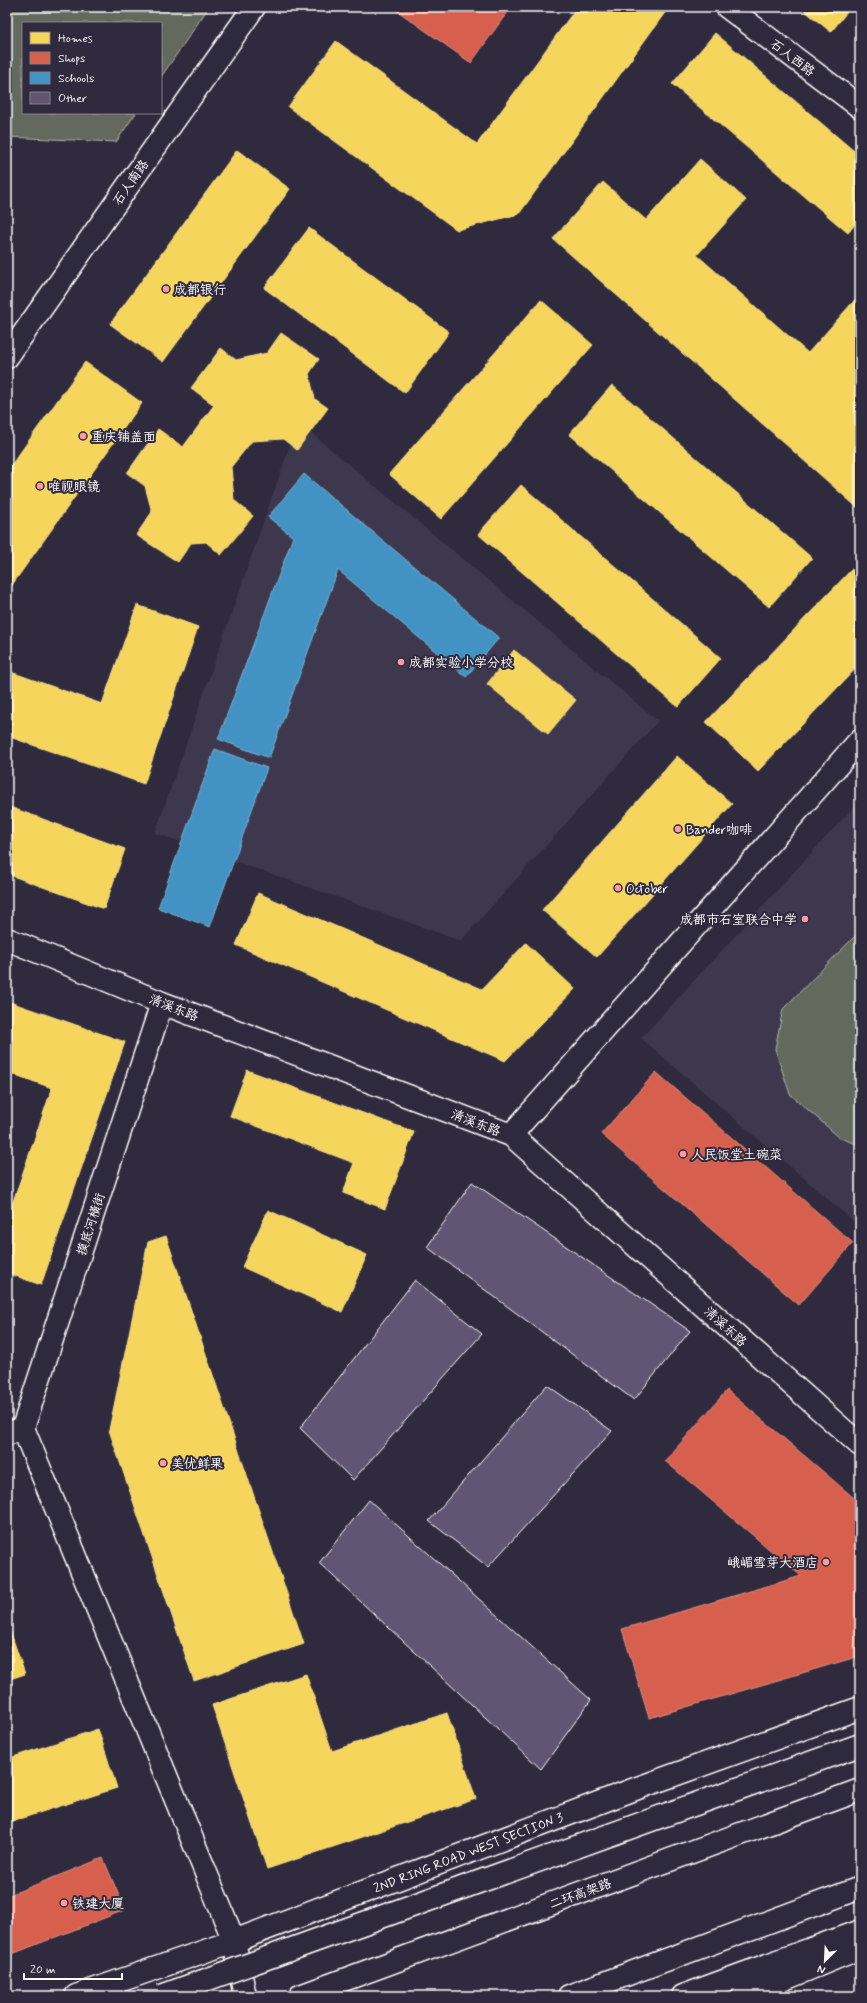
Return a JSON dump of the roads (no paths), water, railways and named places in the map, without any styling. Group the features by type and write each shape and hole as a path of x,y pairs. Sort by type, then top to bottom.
{"main road":[{"name":"石人南路","path":"7,356 254,7"},
{"name":"石人西路","path":"727,7 860,107"},
{"path":"511,1135 860,740"},
{"name":"清溪东路","path":"7,939 162,1003 511,1135 860,1445"},
{"name":"摸底河横街","path":"15,1431 162,1003"},
{"path":"15,1431 234,1941 245,1996"},
{"name":"2ND RING ROAD WEST SECTION 3","path":"76,1996 234,1941 635,1789 860,1708"},
{"path":"161,1996 860,1745"},
{"name":"二环高架路","path":"300,1996 860,1790"},
{"path":"569,1996 860,1888"},
{"path":"683,1996 860,1931"},
{"path":"743,1996 860,1948"}],"place":[{"name":"成都银行","path":"166,289"},
{"name":"重庆铺盖面","path":"83,436"},
{"name":"唯视眼镜","path":"40,486"},
{"name":"成都实验小学分校","path":"401,662"},
{"name":"Bander咖啡","path":"678,829"},
{"name":"October","path":"618,888"},
{"name":"成都市石室联合中学","path":"805,919"},
{"name":"人民饭堂土碗菜","path":"683,1154"},
{"name":"美优鲜果","path":"163,1463"},
{"name":"峨嵋雪芽大酒店","path":"826,1562"},
{"name":"铁建大厦","path":"64,1903"}]}
